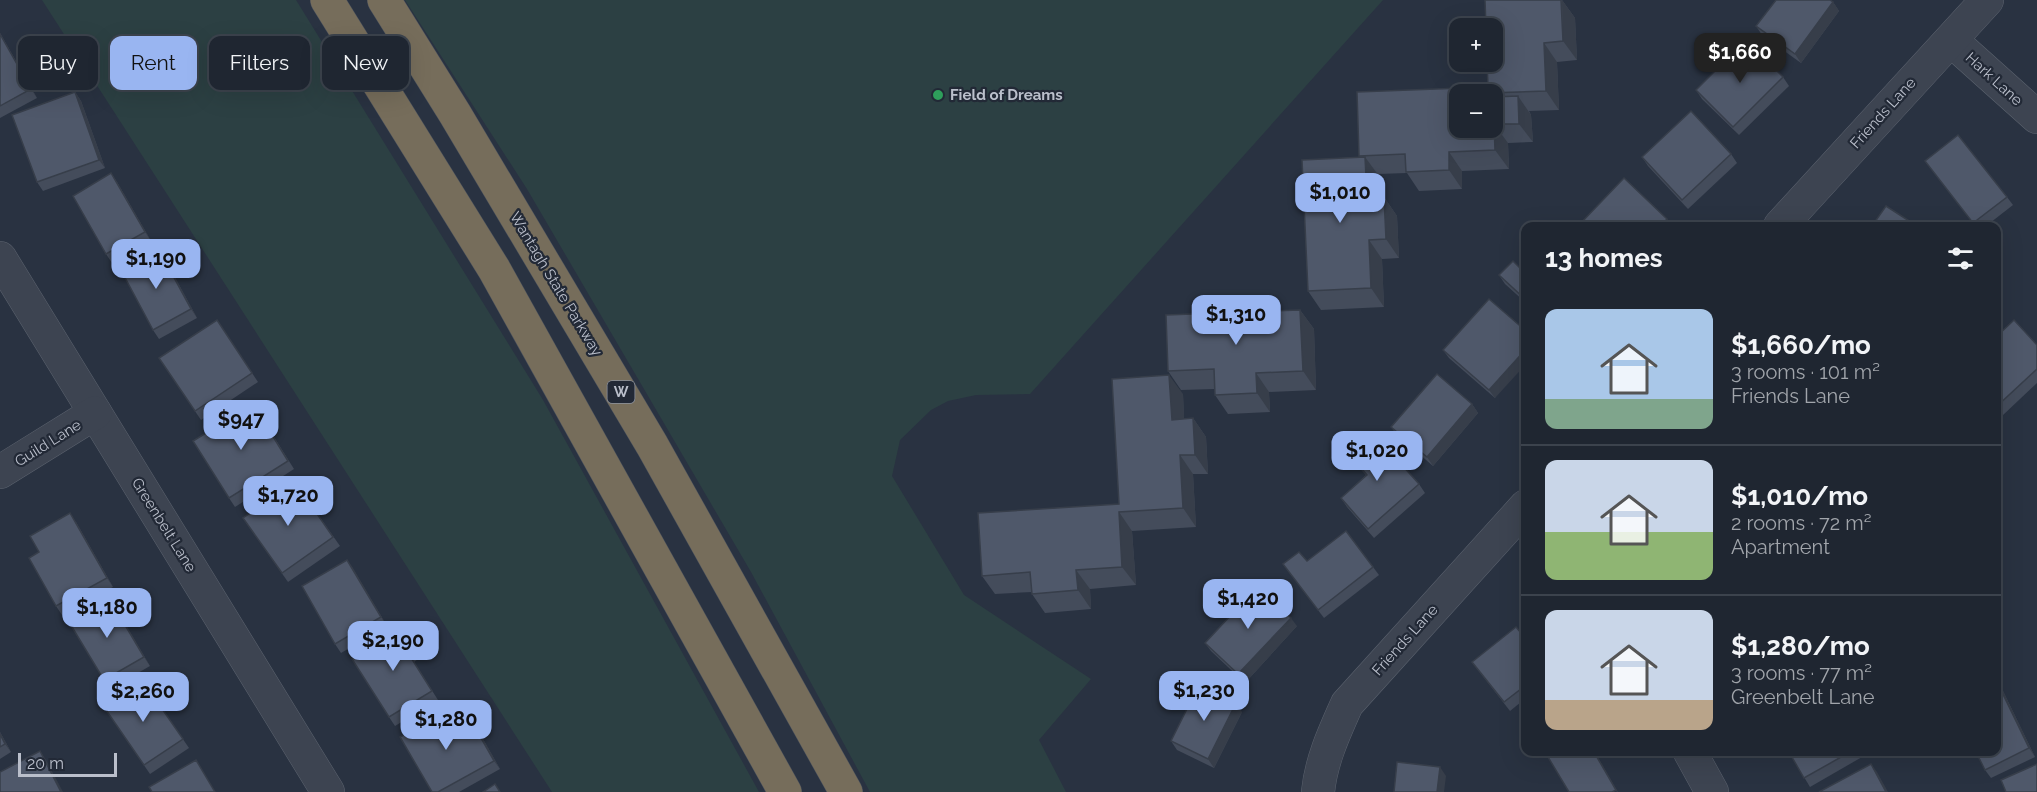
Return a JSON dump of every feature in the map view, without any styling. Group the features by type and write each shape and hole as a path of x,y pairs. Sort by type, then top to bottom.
{"highway":[{"path":"327,0 494,269 785,792"},
{"name":"Wantagh State Parkway","path":"384,0 461,124 646,435 846,792"}],"street":[{"name":"Friends Lane","path":"1784,222 1987,0"},
{"name":"Hark Lane","path":"1951,40 2037,117"},
{"name":"Greenbelt Lane","path":"0,258 328,792"},
{"name":"Guild Lane","path":"0,472 95,413"},
{"name":"Friends Lane","path":"1318,792 1319,778 1330,741 1347,704 1521,512"},
{"path":"1692,756 1712,792"}],"green space":[{"path":"42,0 296,0 322,42 322,90 352,90 543,400 759,792 552,792 98,87 98,36 65,36"},
{"path":"405,0 1383,0 1030,394 976,395 948,401 931,410 900,440 892,476 964,595 1091,679 1039,740 1066,792 870,792 751,572 527,189"}],"building":[{"path":"1485,0 1561,0 1563,41 1544,43 1546,91 1503,92 1503,84 1488,84 1487,72 1503,72 1503,18 1486,18"},
{"path":"1776,0 1830,0 1833,2 1795,54 1756,26"},
{"path":"0,34 18,66 18,90 29,90 0,106"},
{"path":"1746,40 1783,77 1733,127 1696,90"},
{"path":"1449,88 1449,138 1495,138 1495,150 1449,152 1449,170 1406,172 1405,154 1359,156 1357,92"},
{"path":"75,92 99,160 37,182 12,115"},
{"path":"1518,96 1519,124 1503,124 1503,97"},
{"path":"1691,111 1731,154 1682,200 1642,157"},
{"path":"1958,135 2007,197 1972,222 1925,161"},
{"path":"1365,157 1367,197 1384,197 1386,239 1369,240 1371,288 1308,291 1302,160"},
{"path":"111,173 145,232 106,254 73,196"},
{"path":"1624,178 1667,219 1664,222 1582,222"},
{"path":"1886,206 1911,222 1875,222"},
{"path":"159,250 191,309 153,330 121,270"},
{"path":"1513,261 1521,269 1521,295 1499,275"},
{"path":"1489,299 1521,327 1521,355 1489,390 1443,350"},
{"path":"1300,310 1303,371 1256,373 1257,393 1215,395 1214,369 1168,371 1166,315"},
{"path":"217,320 252,373 195,411 159,358"},
{"path":"2014,320 2037,345 2037,369 2001,402 2001,332"},
{"path":"1437,374 1472,404 1427,457 1391,427"},
{"path":"1169,375 1172,420 1193,418 1195,455 1180,455 1183,508 1119,512 1122,567 1076,570 1078,590 1032,594 1030,572 982,576 978,513 1119,504 1112,379"},
{"path":"253,404 288,461 229,498 193,441"},
{"path":"1372,432 1419,484 1368,529 1341,498 1367,475 1348,453"},
{"path":"295,482 333,537 282,573 243,518"},
{"path":"70,513 107,578 56,606 29,558 39,552 30,536"},
{"path":"1346,531 1373,567 1318,610 1283,564 1299,552 1307,561"},
{"path":"347,560 381,617 335,644 302,586"},
{"path":"1258,586 1291,618 1238,674 1205,643"},
{"path":"109,598 144,657 104,680 69,622"},
{"path":"406,625 419,646 408,653 432,691 389,717 352,659"},
{"path":"1516,627 1521,633 1521,689 1504,702 1472,662"},
{"path":"142,680 183,739 144,765 104,707"},
{"path":"1199,685 1236,703 1208,759 1171,741"},
{"path":"2001,690 2029,748 1985,770 1978,756 2001,756"},
{"path":"444,712 452,726 469,717 494,761 438,792 432,792 400,737"},
{"path":"0,734 5,744 0,747"},
{"path":"40,751 61,792 0,792 0,772"},
{"path":"1547,756 1596,756 1616,790 1612,792 1569,792"},
{"path":"1791,756 1843,756 1804,778"},
{"path":"196,760 215,792 152,792 149,787"},
{"path":"1397,762 1440,767 1437,792 1394,792"},
{"path":"1871,764 1886,792 1819,792"},
{"path":"2037,764 2037,792 2006,792 2001,780"},
{"path":"495,784 500,792 483,792"}],"place":[{"name":"Field of Dreams","path":"938,95"}]}
